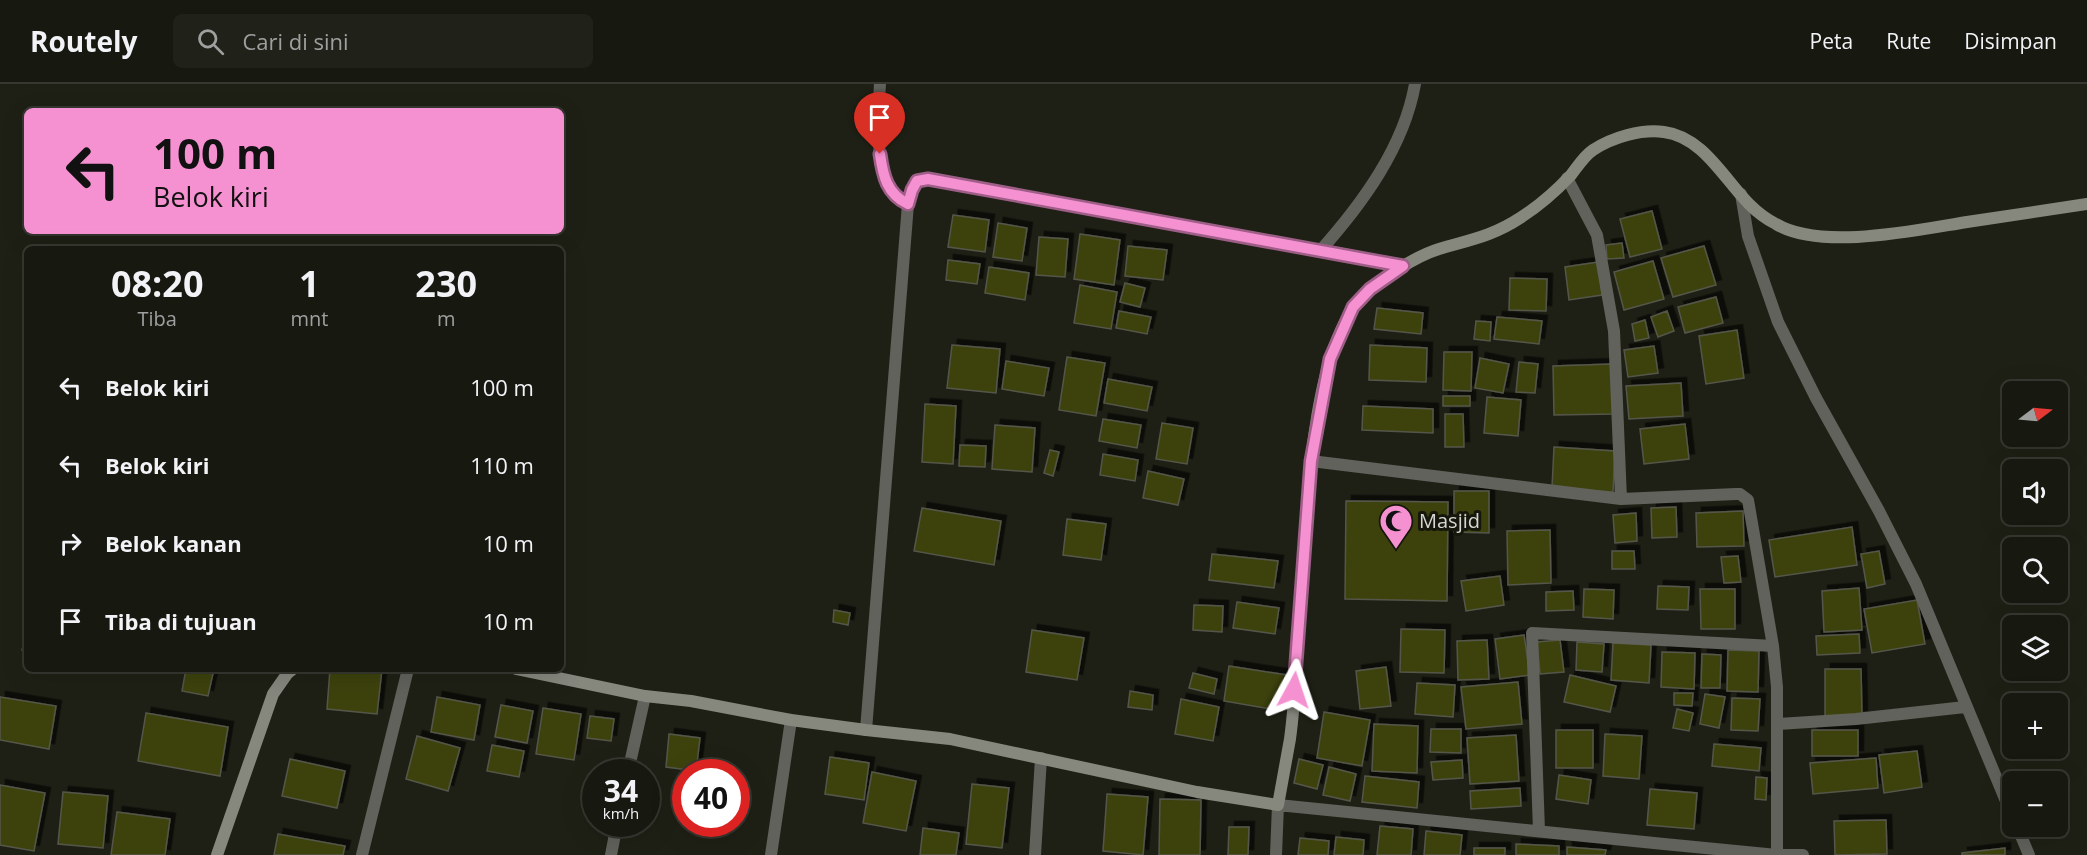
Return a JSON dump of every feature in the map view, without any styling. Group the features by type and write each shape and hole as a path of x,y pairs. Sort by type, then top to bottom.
{"street":[{"path":"880,84 882,165 893,194 908,204"},
{"path":"1320,251 1351,216 1397,141 1415,84"},
{"path":"1276,855 1278,805 1290,736 1311,461 1330,359 1347,318 1362,297 1403,266 1439,249 1467,243 1496,232 1523,217 1554,192 1594,150 1635,133 1667,132 1680,137 1701,150 1757,212 1787,229 1804,234 1839,237 1877,236 2087,204"},
{"path":"1567,178 1597,235 1614,331 1621,499"},
{"path":"866,730 908,204 917,181 928,179 1403,266"},
{"path":"1740,194 1748,236 1778,322 1916,584 2002,793"},
{"path":"1311,461 1621,499 1736,494 1748,500 1773,646 1777,687 1777,855"},
{"path":"1539,831 1532,633 1773,646"},
{"path":"216,855 273,694 289,672"},
{"path":"362,855 407,672"},
{"path":"530,672 645,696 691,701 791,720 950,739 1197,792 1278,805 1539,831 1663,850 1803,855"},
{"path":"631,759 645,696"},
{"path":"1777,724 1856,719 1965,707"},
{"path":"771,855 791,720"},
{"path":"1035,855 1041,758"},
{"path":"611,855 614,837"},
{"path":"2022,837 2029,855"}],"building":[{"path":"1652,211 1662,249 1630,257 1620,219"},
{"path":"953,215 989,220 985,252 948,247"},
{"path":"998,223 1027,228 1022,261 993,257"},
{"path":"1080,234 1120,240 1114,285 1074,279"},
{"path":"1039,237 1068,239 1065,277 1036,275"},
{"path":"1622,243 1624,258 1607,259 1606,245"},
{"path":"1128,246 1167,250 1163,280 1125,276"},
{"path":"1704,246 1716,285 1673,297 1661,258"},
{"path":"948,260 980,264 977,284 946,280"},
{"path":"1653,261 1664,299 1624,310 1614,272"},
{"path":"1598,262 1602,295 1569,300 1565,267"},
{"path":"989,267 1029,273 1025,300 985,293"},
{"path":"1510,278 1547,279 1546,311 1509,310"},
{"path":"1125,283 1145,288 1140,307 1120,302"},
{"path":"1080,285 1117,292 1111,329 1074,323"},
{"path":"1716,297 1723,323 1685,333 1678,307"},
{"path":"1377,308 1423,313 1421,334 1374,329"},
{"path":"1119,311 1151,317 1147,334 1116,328"},
{"path":"1667,311 1674,331 1658,337 1651,317"},
{"path":"1497,317 1542,321 1539,344 1494,339"},
{"path":"1645,320 1649,338 1635,341 1632,324"},
{"path":"1476,321 1491,322 1490,341 1474,339"},
{"path":"1737,330 1744,378 1706,384 1699,336"},
{"path":"952,345 1000,349 996,393 947,388"},
{"path":"1370,345 1427,348 1426,382 1369,380"},
{"path":"1654,346 1658,373 1628,377 1624,350"},
{"path":"1444,352 1472,352 1471,391 1443,390"},
{"path":"1067,357 1105,363 1096,416 1059,410"},
{"path":"1480,358 1509,364 1503,393 1475,388"},
{"path":"1006,361 1049,368 1044,396 1002,389"},
{"path":"1519,362 1538,364 1535,393 1516,392"},
{"path":"1612,364 1614,414 1554,415 1553,366"},
{"path":"1108,379 1152,387 1147,411 1104,403"},
{"path":"1681,383 1683,416 1629,419 1626,386"},
{"path":"1443,396 1470,396 1470,406 1443,406"},
{"path":"1487,397 1521,400 1518,436 1484,433"},
{"path":"925,404 956,406 953,464 922,462"},
{"path":"1363,406 1433,409 1433,433 1362,430"},
{"path":"1445,414 1463,414 1464,447 1445,447"},
{"path":"1103,419 1141,425 1137,448 1099,441"},
{"path":"1162,423 1193,428 1187,464 1156,459"},
{"path":"1685,424 1689,459 1644,464 1640,429"},
{"path":"995,425 1035,428 1032,472 992,469"},
{"path":"960,445 986,446 985,467 959,466"},
{"path":"1554,447 1615,451 1613,492 1552,488"},
{"path":"1050,450 1059,452 1053,476 1044,473"},
{"path":"1103,454 1138,460 1135,481 1100,475"},
{"path":"1148,471 1184,479 1178,505 1143,498"},
{"path":"1454,491 1489,491 1489,533 1454,532"},
{"name":"Masjid","path":"1346,501 1448,502 1447,601 1345,599"},
{"path":"1676,507 1677,537 1652,538 1651,508"},
{"path":"922,508 1001,521 994,565 914,551"},
{"path":"1743,511 1744,546 1697,547 1696,513"},
{"path":"1636,513 1637,541 1615,543 1613,515"},
{"path":"1067,519 1106,524 1101,560 1063,555"},
{"path":"1852,527 1857,565 1775,577 1769,540"},
{"path":"1550,530 1551,583 1508,585 1507,531"},
{"path":"1612,551 1634,551 1635,569 1612,569"},
{"path":"1879,551 1885,584 1867,588 1861,554"},
{"path":"1212,554 1278,561 1274,588 1209,580"},
{"path":"1738,556 1741,582 1724,583 1721,557"},
{"path":"1500,576 1504,605 1466,611 1461,581"},
{"path":"1658,586 1689,587 1688,610 1657,609"},
{"path":"1859,588 1862,630 1824,632 1822,591"},
{"path":"1584,589 1614,590 1613,619 1583,617"},
{"path":"1700,589 1735,589 1735,629 1701,629"},
{"path":"1573,591 1574,610 1546,611 1546,592"},
{"path":"1917,600 1925,644 1872,653 1864,609"},
{"path":"1237,602 1279,608 1275,634 1233,628"},
{"path":"1194,605 1223,606 1222,632 1193,630"},
{"path":"834,610 850,613 848,625 833,622"},
{"path":"1401,629 1445,630 1444,673 1400,672"},
{"path":"1032,630 1084,638 1077,680 1026,672"},
{"path":"1859,634 1860,653 1817,655 1816,636"},
{"path":"1524,635 1530,675 1500,679 1495,639"},
{"path":"1487,640 1489,679 1458,680 1457,641"},
{"path":"1560,640 1564,672 1540,674 1537,642"},
{"path":"1577,642 1604,644 1602,672 1576,670"},
{"path":"1613,643 1651,645 1649,683 1611,680"},
{"path":"1728,650 1759,651 1758,692 1727,691"},
{"path":"1662,652 1695,653 1694,689 1661,687"},
{"path":"1702,654 1721,655 1720,688 1701,688"},
{"path":"1229,666 1287,675 1282,711 1224,701"},
{"path":"1386,667 1391,706 1360,709 1356,671"},
{"path":"1825,669 1861,669 1862,716 1825,716"},
{"path":"185,672 213,672 208,696 182,691"},
{"path":"330,672 382,672 377,714 327,709"},
{"path":"1193,673 1217,679 1214,694 1189,688"},
{"path":"1570,675 1616,686 1610,712 1564,702"},
{"path":"1518,682 1522,724 1466,729 1461,687"},
{"path":"1417,683 1455,685 1453,717 1415,714"},
{"path":"1130,691 1153,695 1152,710 1128,707"},
{"path":"1674,693 1693,693 1692,706 1674,705"},
{"path":"1705,694 1725,697 1719,728 1700,724"},
{"path":"0,697 56,706 49,749 0,740"},
{"path":"437,697 480,705 474,740 431,732"},
{"path":"1732,698 1760,699 1758,731 1731,730"},
{"path":"1181,699 1219,707 1213,741 1175,734"},
{"path":"501,705 533,711 527,743 495,737"},
{"path":"543,708 581,714 574,760 536,754"},
{"path":"1677,709 1693,713 1689,731 1673,728"},
{"path":"1324,712 1370,720 1362,766 1317,758"},
{"path":"146,713 228,727 220,776 138,761"},
{"path":"590,716 614,719 611,741 587,738"},
{"path":"1374,724 1418,726 1417,773 1372,771"},
{"path":"1431,729 1461,729 1461,753 1430,752"},
{"path":"1556,730 1593,730 1593,768 1556,768"},
{"path":"1812,730 1858,730 1858,756 1812,756"},
{"path":"669,734 700,738 697,759 672,759 672,768 666,767"},
{"path":"1605,734 1642,736 1639,779 1603,776"},
{"path":"1516,735 1519,781 1470,784 1467,738"},
{"path":"417,736 460,748 448,791 406,779"},
{"path":"1714,744 1761,748 1759,771 1712,766"},
{"path":"492,745 524,751 519,777 487,771"},
{"path":"1917,751 1922,787 1884,793 1879,755"},
{"path":"830,757 869,763 864,800 825,794"},
{"path":"1876,758 1878,788 1813,794 1810,763"},
{"path":"290,759 345,771 337,808 282,796"},
{"path":"1299,759 1323,765 1317,789 1294,783"},
{"path":"1462,760 1463,778 1433,780 1431,762"},
{"path":"1329,767 1356,774 1350,801 1323,795"},
{"path":"872,772 916,781 906,831 863,823"},
{"path":"1559,775 1591,780 1588,804 1556,799"},
{"path":"1365,776 1419,782 1417,808 1362,802"},
{"path":"1756,777 1767,778 1766,800 1755,799"},
{"path":"972,784 1009,788 1002,848 966,844"},
{"path":"0,785 45,793 34,851 0,845"},
{"path":"1520,788 1521,806 1471,809 1470,791"},
{"path":"1650,789 1697,793 1694,829 1647,825"},
{"path":"63,792 108,796 103,848 58,844"},
{"path":"1107,794 1148,797 1143,855 1103,851"},
{"path":"1160,799 1201,800 1200,855 1159,855"},
{"path":"117,812 170,819 165,855 111,855"},
{"path":"1886,820 1887,854 1835,855 1834,821"},
{"path":"1380,826 1413,829 1411,855 1377,855"},
{"path":"1229,827 1249,827 1248,855 1228,855"},
{"path":"923,828 959,833 956,855 920,855"},
{"path":"1426,831 1462,835 1460,855 1424,855"},
{"path":"278,834 345,846 343,855 274,855"},
{"path":"1336,837 1364,840 1363,855 1334,855"},
{"path":"1300,838 1329,841 1328,855 1298,855"},
{"path":"1516,844 1559,846 1559,855 1516,855"},
{"path":"1567,847 1606,850 1605,855 1567,855"},
{"path":"1474,848 1505,848 1505,855 1474,855"},
{"path":"2005,848 2005,855 1962,855 1962,853"}],"place":[{"name":"Masjid","path":"1396,550"}],"route":[{"path":"880,154 893,194 908,204 917,181 928,179 1403,266 1370,289 1353,307 1330,359 1311,461 1294,690"}]}
